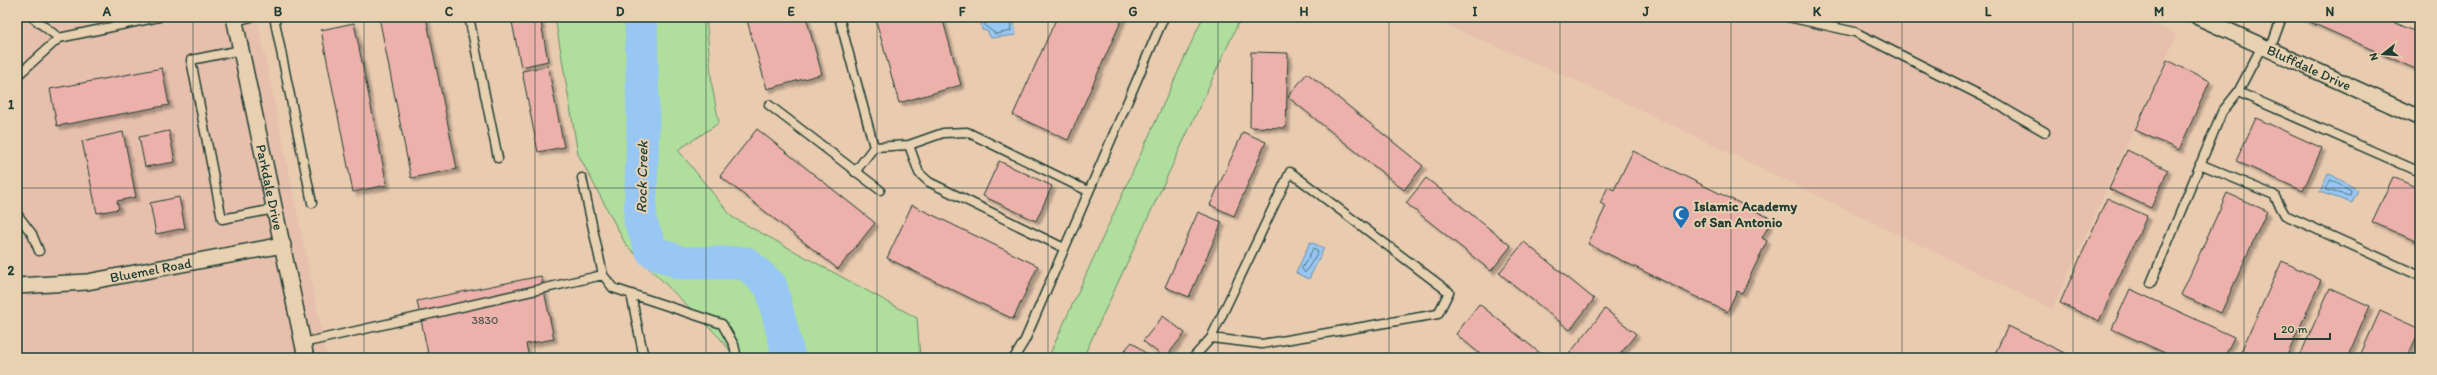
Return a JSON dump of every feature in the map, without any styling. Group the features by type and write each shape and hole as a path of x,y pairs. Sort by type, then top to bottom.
{"street":[{"name":"Bluffdale Drive","path":"2198,17 2420,118"},
{"name":"Parkdale Drive","path":"235,19 304,351"},
{"name":"Bluemel Road","path":"17,286 87,282 283,245"}],"lane":[{"path":"32,17 59,38"},
{"path":"17,76 59,38 159,17"},
{"path":"235,19 251,17"},
{"path":"274,17 312,204"},
{"path":"469,17 498,158"},
{"path":"839,17 874,147"},
{"path":"1014,358 1025,340 1164,17"},
{"path":"1788,17 1855,32 1988,99 2045,132"},
{"path":"2151,283 2222,112 2238,92 2266,48 2282,17"},
{"path":"241,50 191,60 222,219 275,209"},
{"path":"2238,92 2420,172"},
{"path":"770,105 880,190"},
{"path":"874,147 909,145 943,133 967,132 1088,191"},
{"path":"909,145 919,173 929,182 1064,248"},
{"path":"856,172 874,147"},
{"path":"2200,164 2274,195 2286,215 2420,276"},
{"path":"1193,358 1211,338 1290,172 1449,292 1438,314 1262,344 1211,338"},
{"path":"582,178 603,275 613,288 722,324 734,345 737,358"},
{"path":"17,214 32,234 39,251"},
{"path":"304,351 603,275"},
{"path":"631,294 644,358"}],"shaded area":[{"path":"17,17 257,17 327,358 17,358"},
{"path":"1427,17 2139,17 2177,35 2052,309 1605,93"}],"green space":[{"path":"555,17 706,17 712,86 719,123 678,150 732,217 917,318 920,358 736,358 719,337 626,245 578,154"},
{"path":"1203,17 1241,17 1083,358 1048,358"}],"water":[{"path":"980,17 1013,17 1016,35 991,38 987,31 982,30"},
{"path":"2328,173 2358,190 2352,203 2320,192"},
{"path":"1310,242 1324,248 1309,279 1296,273"}],"building":[{"path":"379,17 426,17 457,169 411,178"},
{"path":"511,17 540,17 548,61 521,67"},
{"path":"746,17 806,17 822,74 767,89"},
{"path":"875,17 942,17 961,85 899,103"},
{"path":"1057,17 1123,17 1068,140 1013,115"},
{"path":"2383,17 2420,34 2420,71 2301,18"},
{"path":"354,23 387,185 353,192 321,30"},
{"path":"1251,52 1288,53 1286,128 1250,127"},
{"path":"2167,60 2210,81 2179,150 2135,130"},
{"path":"548,66 564,147 538,152 522,71"},
{"path":"162,68 169,105 57,126 50,89"},
{"path":"1307,73 1423,166 1404,190 1288,97"},
{"path":"2256,118 2322,148 2303,191 2236,161"},
{"path":"757,129 875,223 838,269 720,176"},
{"path":"169,131 175,162 145,167 139,137"},
{"path":"123,132 136,197 117,201 119,209 97,213 82,141"},
{"path":"1243,132 1266,142 1234,216 1210,205"},
{"path":"2127,150 2168,170 2151,208 2109,189"},
{"name":"Islamic Academy of San Antonio","path":"1633,151 1772,219 1762,238 1767,241 1742,293 1737,291 1727,312 1588,244 1606,206 1600,203 1608,187 1614,190"},
{"path":"999,161 1052,186 1036,221 983,196"},
{"path":"2393,177 2420,189 2420,243 2372,222"},
{"path":"1426,178 1511,246 1491,271 1406,203"},
{"path":"2227,193 2267,211 2221,313 2181,295"},
{"path":"179,197 185,228 156,234 150,203"},
{"path":"2107,198 2147,216 2099,321 2060,303"},
{"path":"912,205 1038,266 1013,319 887,258"},
{"path":"1198,212 1222,222 1189,297 1165,287"},
{"path":"1524,242 1594,299 1570,330 1499,273"},
{"path":"2282,261 2321,280 2286,358 2238,358"},
{"path":"541,276 554,339 526,344 529,358 429,358 417,301"},
{"path":"2330,288 2370,306 2347,358 2299,358"},
{"path":"2130,289 2234,337 2224,358 2176,358 2112,329"},
{"path":"1479,304 1546,358 1485,358 1456,334"},
{"path":"1605,309 1636,334 1617,358 1566,358"},
{"path":"2380,311 2420,329 2407,358 2359,358"},
{"path":"1163,316 1185,333 1165,358 1143,341"},
{"path":"2008,326 2075,358 1993,358"},
{"path":"1132,342 1151,358 1118,358"}],"waterway":[{"name":"Rock Creek","path":"641,17 643,122 640,221 652,251 681,263 746,263 771,286 789,358"}],"place":[{"name":"Islamic Academy of San Antonio","path":"1681,229"}]}
